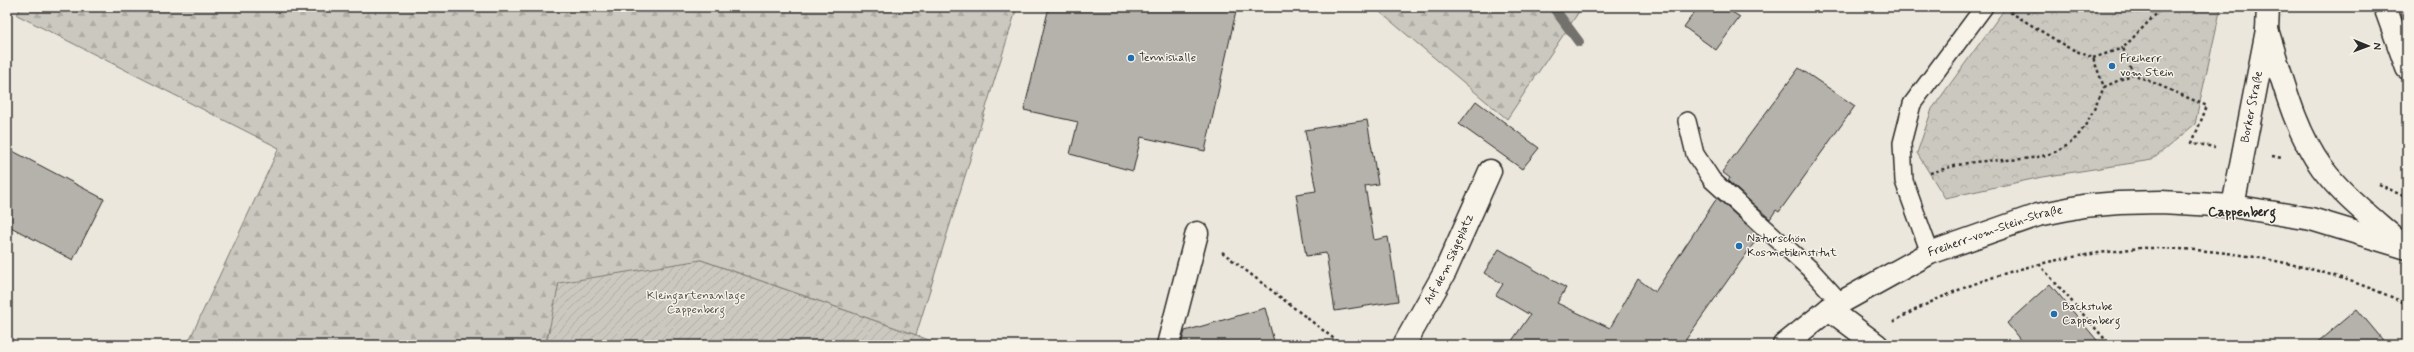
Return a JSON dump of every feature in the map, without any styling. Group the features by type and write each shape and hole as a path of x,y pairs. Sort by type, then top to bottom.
{"street":[{"name":"Borker Straße","path":"2233,206 2267,30 2268,7"},
{"path":"2385,7 2407,68"},
{"path":"2267,30 2298,126 2310,149 2328,174 2361,208 2406,247"},
{"name":"Auf dem Sägeplatz","path":"1404,345 1446,272 1490,171"},
{"name":"Freiherr-vom-Stein-Straße","path":"1784,345 1834,305 1930,252 2038,216 2083,206 2154,202 2233,206 2311,219 2406,247"},
{"path":"1168,345 1197,233"},
{"path":"1834,305 1872,341"}],"lane":[{"path":"1930,252 1904,180 1902,143 1912,104 1984,7"},
{"path":"1687,121 1695,154 1712,180 1810,269 1834,305"}],"path":[{"path":"2007,11 2067,47 2093,58 2123,48 2163,7"},
{"path":"2123,48 2133,74 2207,106 2192,143"},
{"path":"2093,58 2104,86"},
{"path":"1904,180 1968,163 2030,158 2050,153 2070,143 2082,129 2104,86 2133,74"},
{"path":"1197,233 1342,345"},
{"path":"1872,341 1927,302 1976,282 2039,264 2088,255 2148,248 2232,252 2280,261 2324,272 2368,286 2407,304"},
{"path":"2039,264 2110,345"}],"green space":[{"path":"21,7 1017,7 916,335 701,260 549,328 546,345 187,345 279,148 17,15"},
{"path":"1374,7 1582,7 1507,119"},
{"path":"2006,7 2221,7 2195,124 2152,160 2042,177 1945,198 1917,153 1932,109"},
{"name":"Kleingartenanlage Cappenberg","path":"701,260 941,345 546,345 559,283"}],"building":[{"name":"Tennishalle","path":"1049,7 1237,7 1205,151 1141,137 1133,171 1070,154 1078,122 1024,110"},
{"path":"1698,7 1724,7 1740,17 1716,50 1684,27"},
{"path":"1799,68 1855,106 1779,212 1776,210 1770,219 1728,181 1730,178 1722,172"},
{"path":"1476,101 1539,148 1522,169 1459,124"},
{"path":"1367,120 1378,184 1365,186 1374,240 1388,237 1398,301 1335,311 1326,253 1306,256 1296,194 1316,191 1305,130"},
{"path":"7,148 104,199 73,260 7,225"},
{"path":"1717,198 1759,236 1682,345 1509,345 1530,315 1496,295 1503,284 1484,273 1499,249 1566,288 1557,303 1610,328 1638,279 1655,292"},
{"path":"2050,284 2101,345 2024,345 2007,323"},
{"path":"1265,308 1275,345 1181,345 1185,331"},
{"path":"2357,309 2387,345 2314,345"}],"waterway":[{"path":"1553,7 1579,42"}],"place":[{"name":"Tennishalle","path":"1131,58"},
{"name":"Freiherr vom Stein","path":"2112,66"},
{"name":"Naturschön Kosmetikinstitut","path":"1739,246"},
{"name":"Backstube Cappenberg","path":"2054,314"}],"district":[{"name":"Cappenberg","path":"2242,212"}]}
